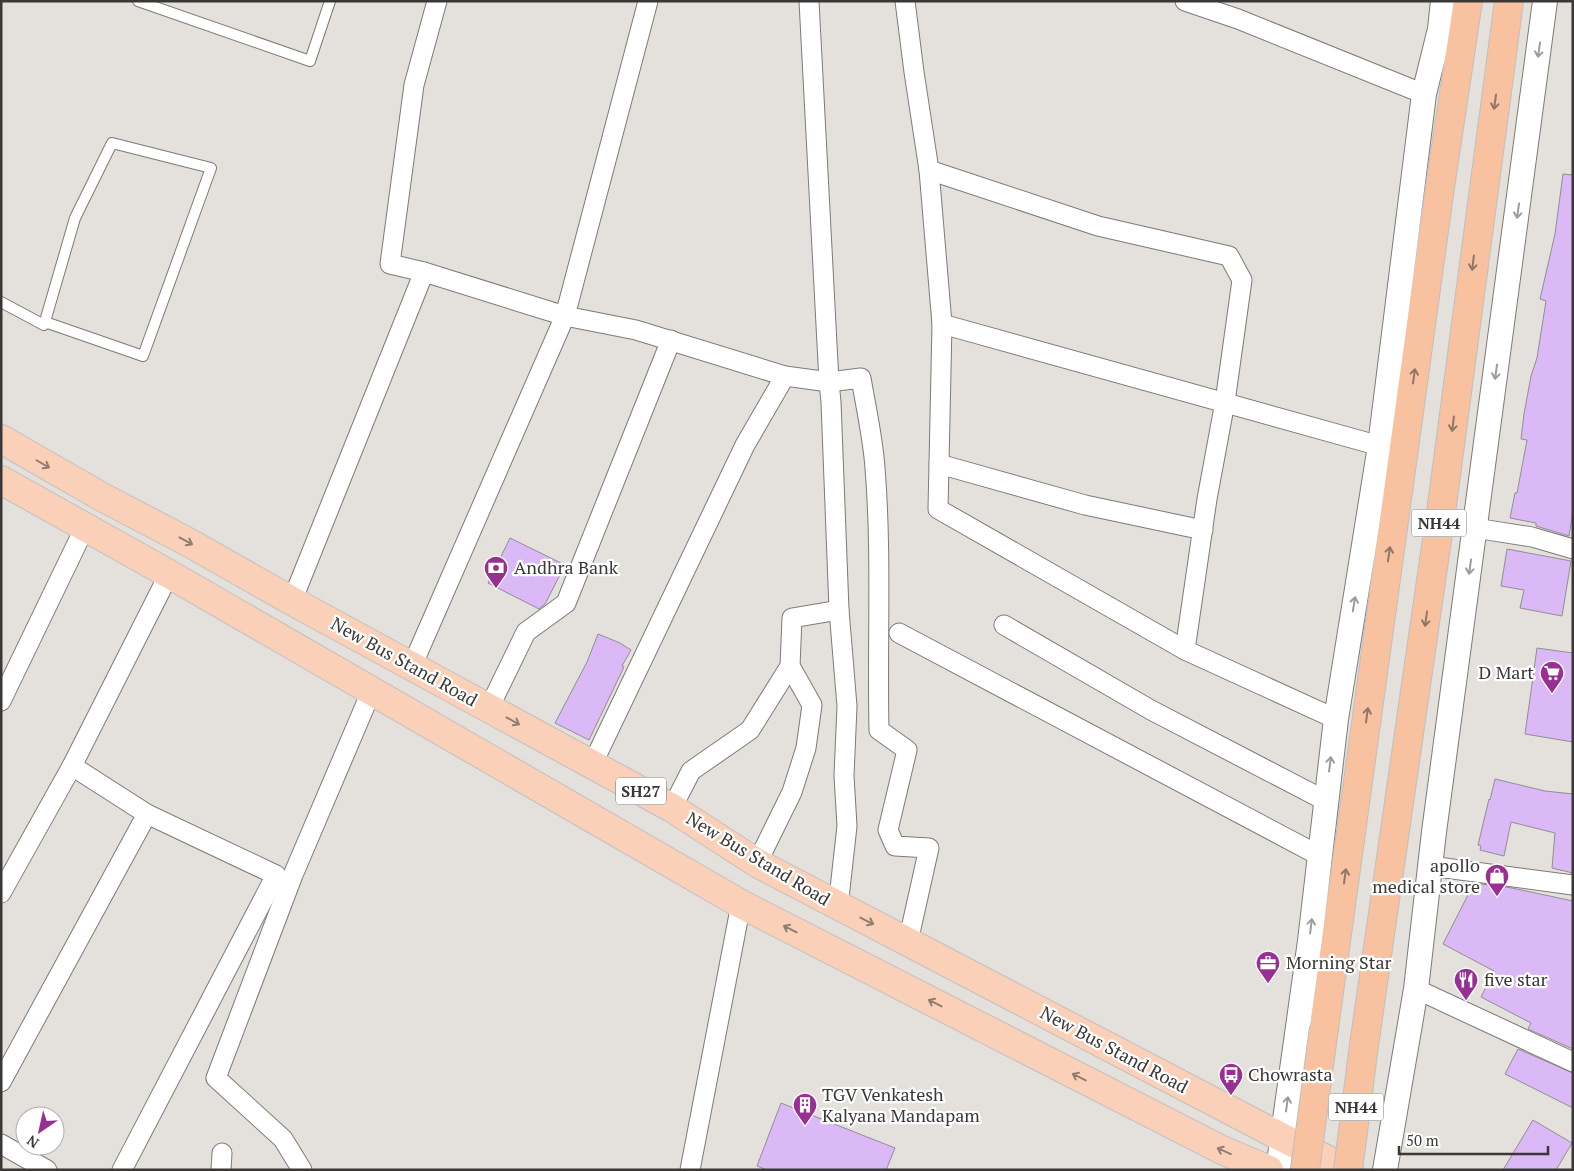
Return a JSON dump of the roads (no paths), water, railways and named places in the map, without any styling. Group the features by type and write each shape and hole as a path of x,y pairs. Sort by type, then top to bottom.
{"highway":[{"name":"NH44","path":"1305,1170 1440,187 1468,1"},
{"name":"NH44","path":"1349,1170 1364,1045 1442,505 1509,1"}],"main road":[{"name":"New Bus Stand Road","path":"1,439 102,497 188,542 292,601 672,808 756,863 1283,1138"},
{"name":"SH27","path":"1,480 169,574 741,904 1222,1150 1269,1170"},
{"name":"SH27","path":"1283,1138 1349,1170"}],"street":[{"path":"437,1 414,85 390,264 424,272 565,316 636,330 785,376 829,382 861,378 875,467 878,562 879,730 906,750 888,830 895,846 929,848 908,942"},
{"path":"412,666 565,316 648,1"},
{"path":"809,1 829,382 832,402 839,610 847,706 844,776 847,826 838,907"},
{"path":"906,1 914,72 929,170 942,324 938,509 1185,650 1336,719"},
{"path":"1185,1 1238,20 1424,94"},
{"path":"1278,1170 1320,856 1336,719 1380,446 1424,94 1440,29 1443,1"},
{"path":"1386,1170 1416,990 1430,866 1546,1"},
{"path":"929,170 1098,226 1229,256 1242,280 1225,402 1185,650"},
{"path":"292,601 424,272"},
{"path":"942,324 1380,446"},
{"path":"489,708 526,632 566,603 671,340"},
{"path":"592,765 744,445 785,376"},
{"path":"939,464 1085,505 1203,530"},
{"path":"1,701 86,527"},
{"path":"1475,528 1532,537 1573,549"},
{"path":"1,893 72,766 169,574"},
{"path":"672,808 691,771 750,730 790,666 792,618 839,610"},
{"path":"1004,625 1151,710 1326,801"},
{"path":"899,633 1320,856"},
{"path":"756,863 792,792 806,748 812,705 790,666"},
{"path":"302,1170 283,1139 216,1078 293,875 371,692"},
{"path":"72,766 147,814 276,875 122,1170"},
{"path":"1,1082 147,814"},
{"path":"1430,866 1573,885"},
{"path":"690,1170 741,904"},
{"path":"1416,990 1573,1062"},
{"path":"1,1144 47,1170"}],"lane":[{"path":"138,1 310,61 330,1"},
{"path":"1,302 44,325 45,322 143,356 211,168 112,143 75,218 45,322"}],"place":[{"name":"Andhra Bank","path":"496,589"},
{"name":"D Mart","path":"1552,694"},
{"name":"apollo medical store","path":"1497,897"},
{"name":"Morning Star","path":"1268,984"},
{"name":"five star","path":"1466,1001"},
{"name":"Chowrasta","path":"1231,1096"},
{"name":"TGV Venkatesh Kalyana Mandapam","path":"805,1126"}]}
